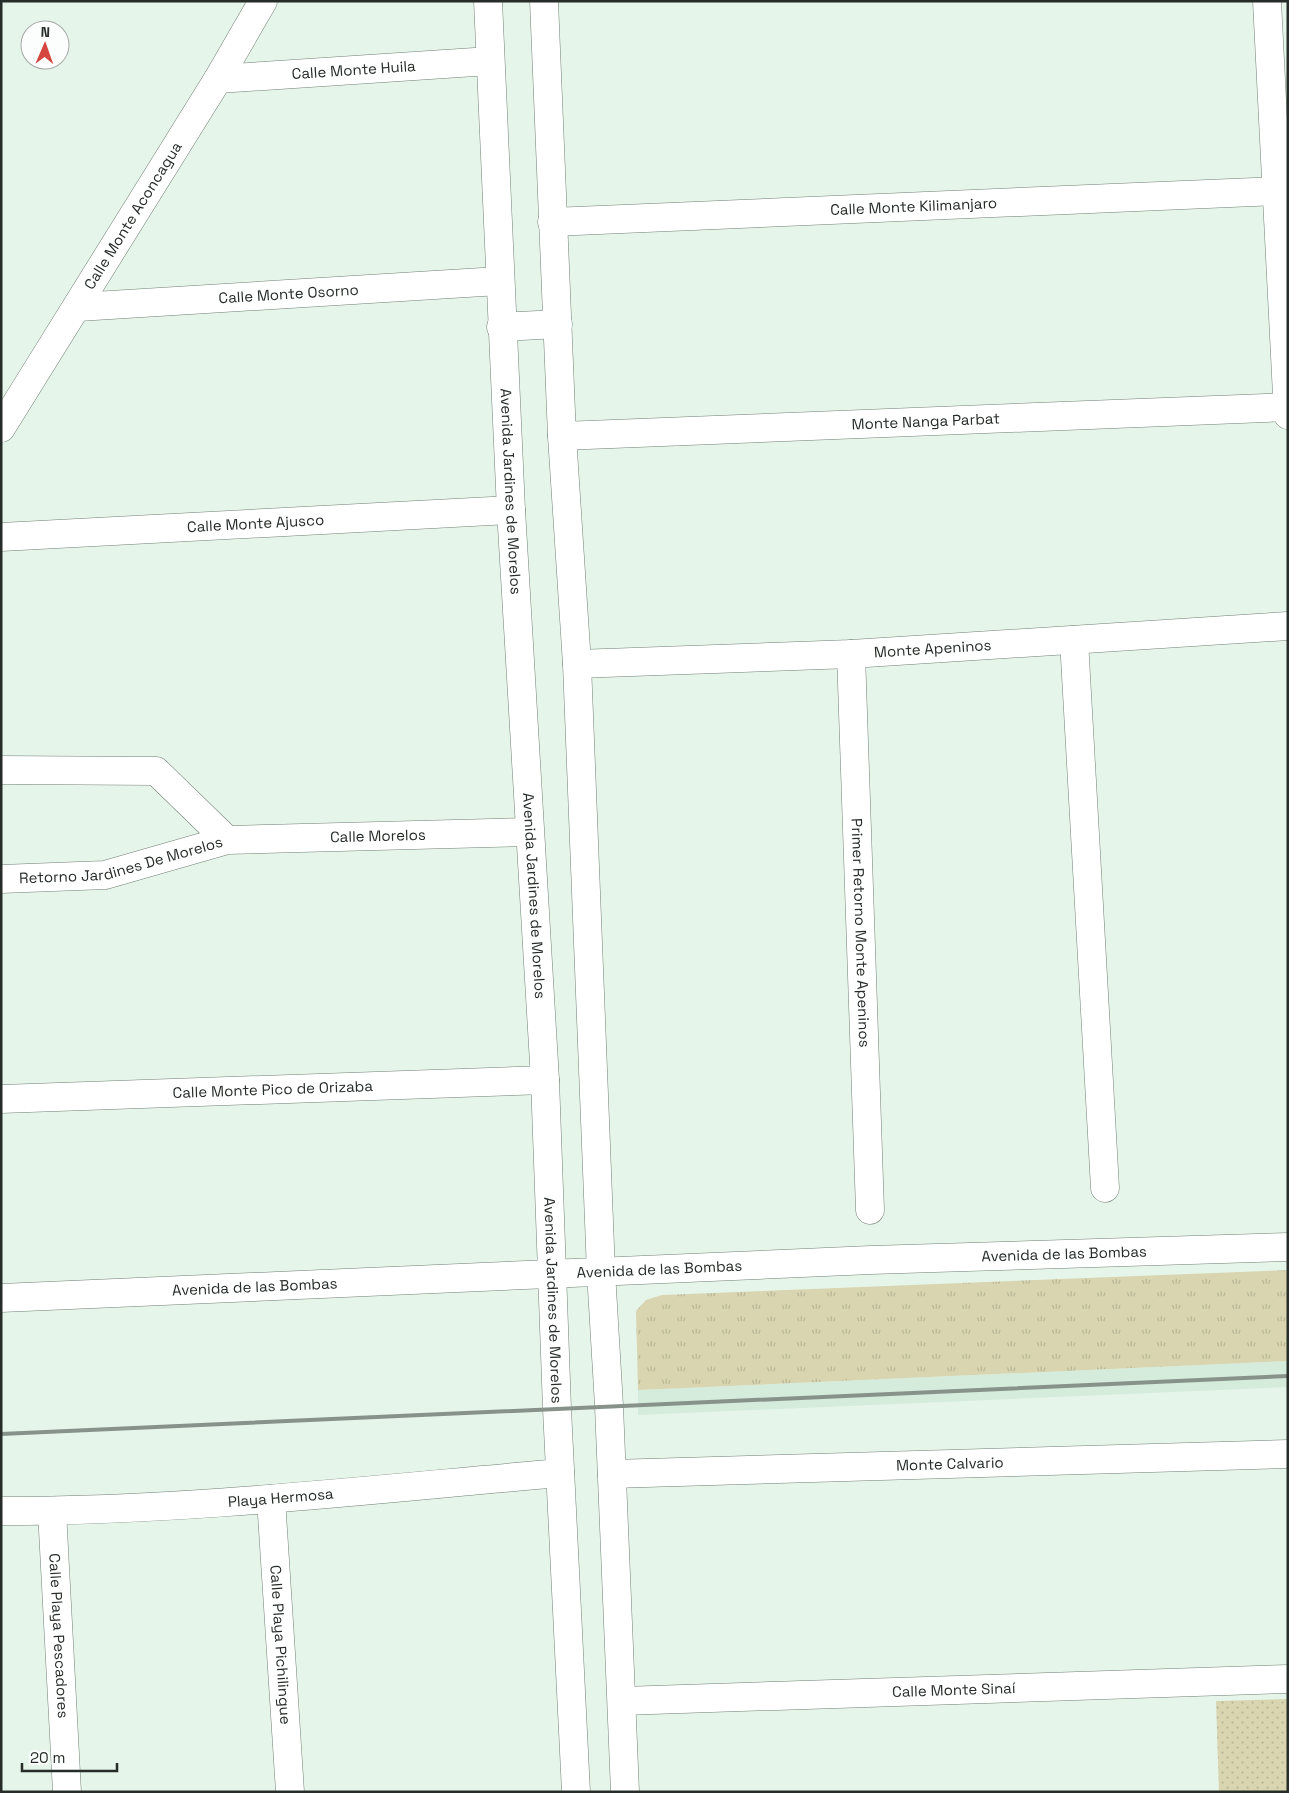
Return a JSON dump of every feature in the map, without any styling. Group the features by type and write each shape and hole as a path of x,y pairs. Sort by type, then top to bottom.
{"street":[{"name":"Calle Monte Aconcagua","path":"1,428 218,79 263,1"},
{"name":"Avenida Jardines de Morelos","path":"488,1 501,327 545,1080 560,1472 576,1792"},
{"path":"544,1 562,436 577,664 601,1272 612,1474 625,1792"},
{"path":"1267,1 1288,415"},
{"name":"Calle Monte Huila","path":"218,79 490,61"},
{"name":"Calle Monte Kilimanjaro","path":"552,222 1276,191"},
{"name":"Calle Monte Osorno","path":"78,307 499,281"},
{"path":"501,327 558,324"},
{"name":"Monte Nanga Parbat","path":"562,436 1288,407"},
{"name":"Calle Monte Ajusco","path":"1,537 511,510"},
{"name":"Monte Apeninos","path":"577,664 851,654 1288,626"},
{"path":"1074,640 1105,1188"},
{"name":"Primer Retorno Monte Apeninos","path":"851,654 870,1210"},
{"name":"Retorno Jardines De Morelos","path":"1,770 156,771 227,840 105,875 1,878"},
{"name":"Calle Morelos","path":"227,840 530,832"},
{"name":"Calle Monte Pico de Orizaba","path":"1,1100 545,1080"},
{"name":"Avenida de las Bombas","path":"1,1298 871,1260 1288,1247"},
{"name":"Monte Calvario","path":"612,1474 1288,1454"},
{"name":"Playa Hermosa","path":"1,1511 52,1511 271,1499 560,1472"},
{"name":"Calle Playa Pichilingue","path":"271,1499 290,1792"},
{"name":"Calle Playa Pescadores","path":"52,1511 67,1792"},
{"name":"Calle Monte Sinaí","path":"622,1701 1288,1679"}],"shaded area":[{"path":"1288,1361 1288,1387 638,1415 638,1390"}],"green space":[{"path":"1288,1270 1288,1361 638,1390 636,1311 646,1300 662,1295"},
{"path":"1288,1699 1288,1792 1219,1792 1216,1701"}],"railway":[{"path":"1,1434 1288,1376"}]}
